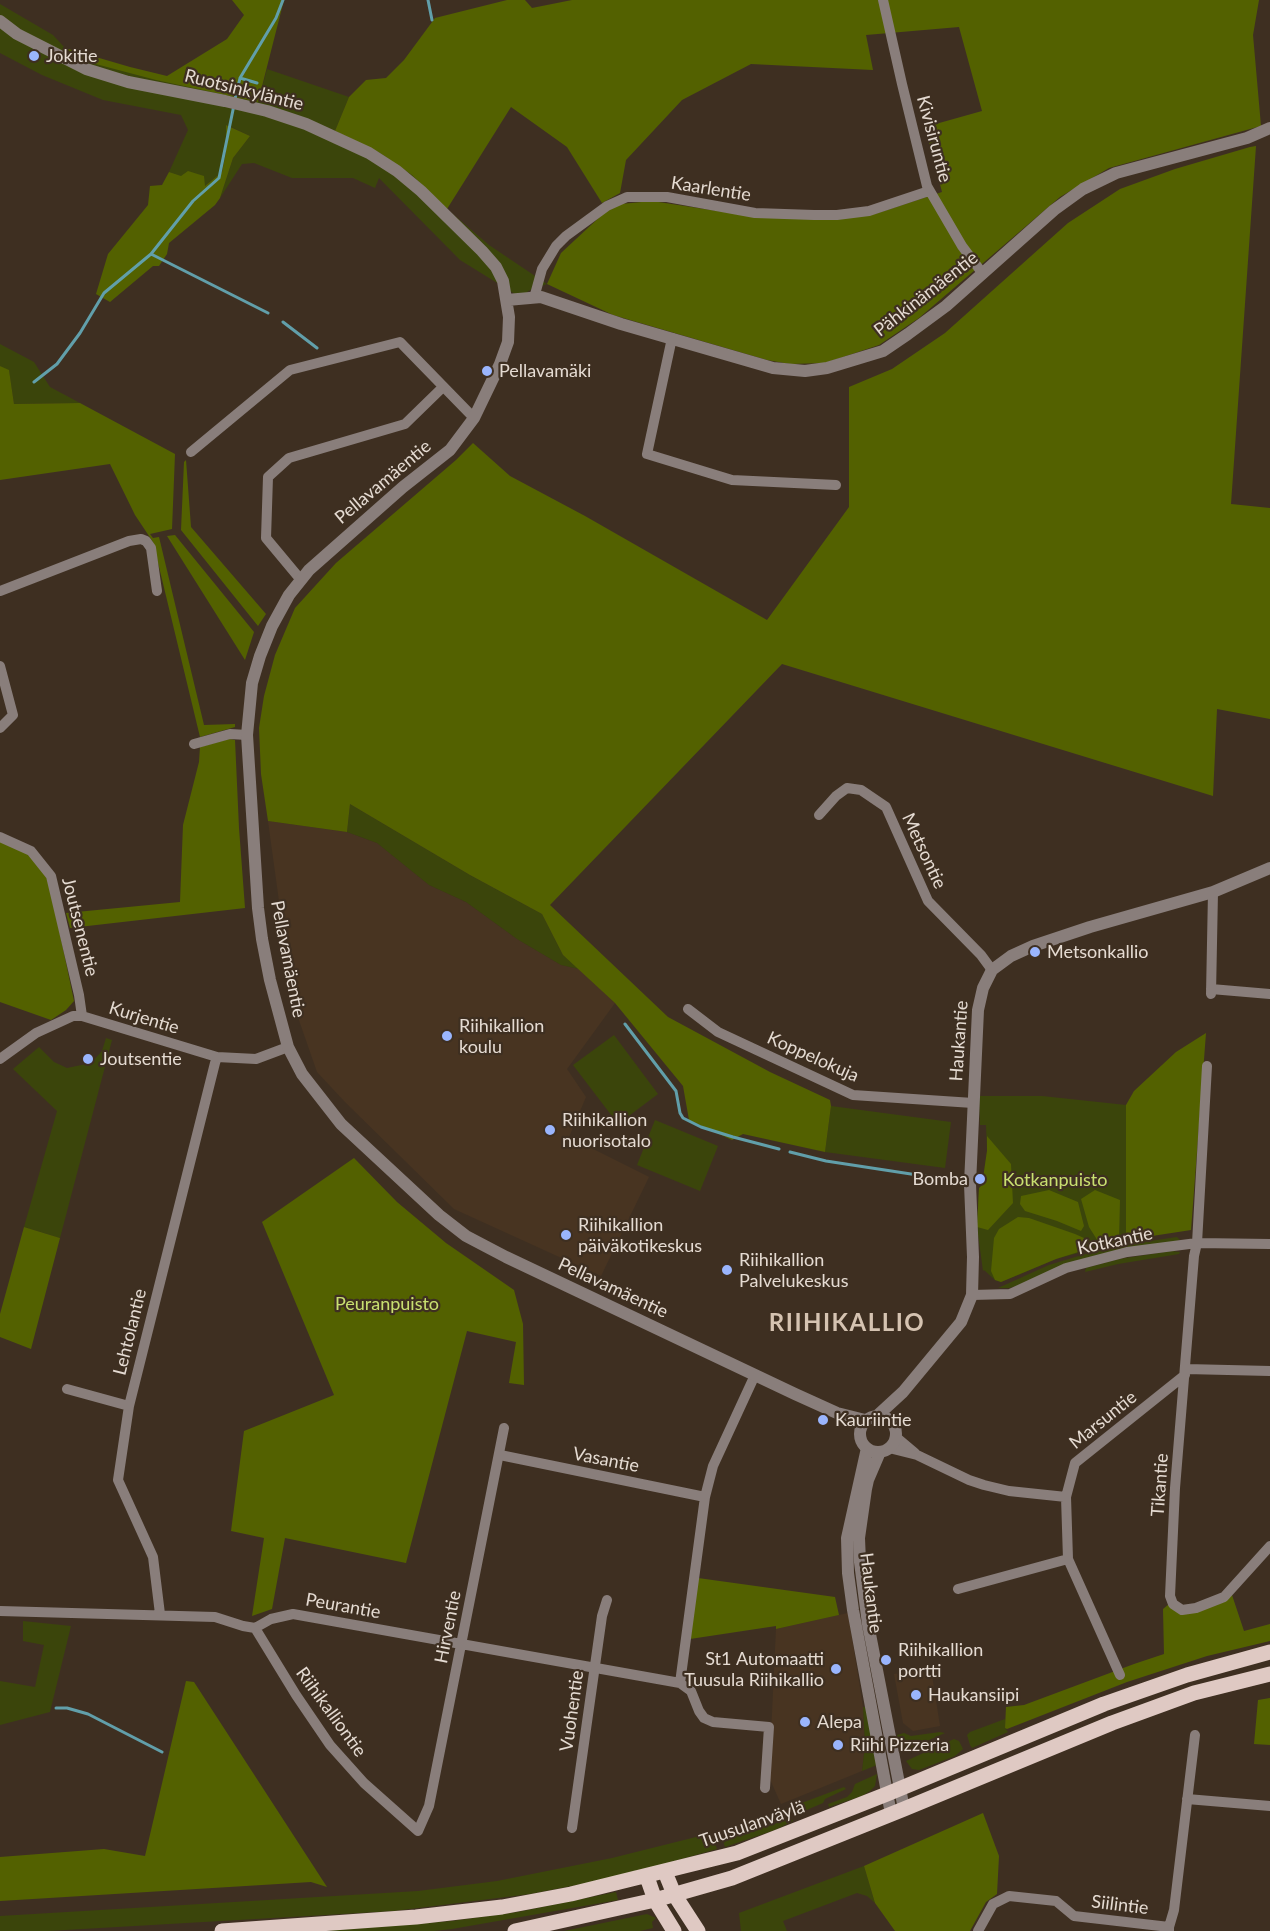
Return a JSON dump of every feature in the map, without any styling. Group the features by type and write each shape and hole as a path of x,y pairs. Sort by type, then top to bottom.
{"main road":[{"name":"Tuusulanväylä","path":"222,1931 404,1918 502,1906 647,1877 737,1853 1104,1704 1187,1675 1270,1652"},
{"path":"515,1931 655,1900 732,1878 1112,1723 1194,1693 1270,1674"},
{"path":"665,1872 674,1894 698,1931"},
{"path":"647,1877 655,1900 674,1931"}],"street":[{"name":"Kivisiruntie","path":"883,0 929,191 962,246 983,274"},
{"name":"Ruotsinkyläntie","path":"0,21 17,34"},
{"name":"Ruotsinkyläntie","path":"0,29 17,34 86,69 128,81 267,111 306,124 369,153 422,191 496,267 503,281 507,300"},
{"name":"Pähkinämäentie","path":"507,300 540,297 621,324 772,368 805,371 827,368 883,351 946,306 1054,210 1083,189 1116,172 1246,138 1270,128"},
{"name":"Kaarlentie","path":"534,298 542,269 556,246 587,220 619,199 668,197 755,213 814,215 869,211 929,191"},
{"name":"Pellavamäentie","path":"507,300 508,342 500,364 464,434 450,450 309,570 289,595 272,626 252,683 247,735 261,928 270,980 288,1047 302,1074 341,1124 452,1227 501,1255 863,1426"},
{"path":"672,338 647,454 732,480 836,485"},
{"path":"191,452 290,370 400,342 474,418"},
{"path":"301,580 266,538 268,477 289,458 405,424 443,387"},
{"path":"0,591 129,541 141,539 146,541 150,548 157,591"},
{"path":"0,666 13,715 0,728"},
{"path":"194,744 230,734 247,735"},
{"name":"Metsontie","path":"819,815 836,796 847,788 861,790 886,807 928,901 992,970"},
{"name":"Joutsenentie","path":"0,837 32,851 51,876 82,1016"},
{"path":"992,970 1011,956 1033,946 1090,927 1213,892 1270,868"},
{"path":"1213,892 1211,992 1270,994"},
{"name":"Haukantie","path":"878,1415 903,1392 961,1322 972,1295 970,1184 973,1103 980,998 992,970"},
{"name":"Koppelokuja","path":"688,1009 718,1032 853,1095 973,1103"},
{"name":"Kurjentie","path":"0,1059 36,1033 73,1016 82,1016 218,1057 256,1059 288,1047"},
{"name":"Lehtolantie","path":"159,1614 153,1557 118,1480 129,1406 214,1063 218,1057"},
{"name":"Tikantie","path":"1207,1066 1197,1243 1194,1256 1175,1488 1170,1596 1173,1604 1182,1610 1196,1608 1224,1597 1270,1546"},
{"name":"Kotkantie","path":"972,1295 1010,1294 1073,1266 1127,1252 1197,1243 1270,1244"},
{"path":"1185,1372 1270,1371"},
{"name":"Marsuntie","path":"1120,1675 1068,1559 1066,1497 1075,1463 1185,1372"},
{"path":"755,1375 713,1466 705,1497 680,1683 691,1691 704,1718 713,1722 769,1727 765,1788"},
{"path":"67,1389 129,1406"},
{"name":"Haukantie","path":"893,1422 903,1392"},
{"path":"917,1455 867,1448 863,1443 863,1426 878,1415 889,1418 893,1422 897,1437 917,1455 969,1480 1009,1491 1066,1497"},
{"name":"Hirventie","path":"418,1831 429,1806 504,1428"},
{"path":"885,1450 897,1437"},
{"name":"Haukantie","path":"867,1448 847,1538 848,1563 853,1610 898,1812"},
{"name":"Haukantie","path":"885,1450 868,1480 859,1538 859,1554 893,1791"},
{"name":"Vasantie","path":"500,1455 705,1497"},
{"path":"958,1589 1068,1559"},
{"name":"Vuohentie","path":"572,1828 602,1616 607,1600"},
{"path":"0,1611 215,1617 255,1628"},
{"name":"Peurantie","path":"255,1628 271,1618 293,1614 680,1683"},
{"name":"Riihikalliontie","path":"255,1628 330,1745 364,1783 418,1831"},
{"path":"1169,1929 1174,1911 1195,1735"},
{"path":"1187,1799 1270,1806"},
{"name":"Siilintie","path":"978,1931 993,1904 1009,1896 1056,1901 1074,1916 1169,1929"}],"shaded area":[{"name":"Riihikallion koulu","path":"268,821 347,832 377,843 429,885 466,902 517,939 561,965 579,969 615,1003 567,1069 586,1097 569,1137 649,1177 601,1276 454,1209 317,1072 293,1003"},
{"path":"848,1613 863,1707 865,1745 862,1771 781,1804 769,1777 776,1629"},
{"path":"931,1669 940,1726 913,1731 903,1723 894,1674"}],"green space":[{"path":"232,0 284,0 258,102 156,80 88,62 65,48 167,76 227,39 244,15"},
{"path":"507,0 525,0 532,8 572,0 1259,0 1253,35 1261,126 1109,168 1060,197 919,318 879,345 825,363 790,364 767,360 613,315 547,284 561,253 604,213 621,204 652,201 750,216 875,214 942,192 925,127 982,111 959,27 866,35 873,70 751,64 682,100 626,160 620,193 602,203 567,147 511,107 447,209 412,175 380,153 335,131 349,97 366,80 386,78 404,60 435,18"},
{"path":"0,4 53,35 65,48 88,62 258,102 267,69 349,97 335,131 380,153 412,175 489,245 547,284 528,291 523,299 460,260 379,178 375,188 353,178 292,178 254,163 242,164 220,198 233,158 250,136 227,125 226,152 222,172 205,186 169,172 188,130 181,115 103,100 42,75 0,53"},
{"path":"226,125 250,136 233,158 220,198 215,205 169,243 167,254 159,266 153,266 110,302 96,294 108,254 148,205 150,186 162,185 169,172 181,176 188,171 204,176 205,186 222,172 226,152"},
{"path":"1256,146 1231,504 1270,508 1270,719 1217,709 1213,796 782,664 550,905 668,1017 770,1072 830,1100 825,1152 743,1134 732,1140 689,1120 683,1086 615,1003 563,955 542,914 470,875 350,804 347,832 268,821 261,774 259,728 264,696 275,655 295,608 336,563 473,443 510,476 767,620 849,507 849,387 892,369 945,333 1068,223 1120,189 1175,169"},
{"path":"0,344 34,362 50,387 80,403 14,404 9,371 0,366"},
{"path":"0,366 9,370 14,404 80,403 175,454 172,529 150,534 153,538 159,537 204,725 235,724 235,727 200,737 153,542 135,515 110,464 0,480"},
{"path":"186,460 191,527 266,614 258,626 181,530 184,462"},
{"path":"175,535 254,632 245,660 167,536"},
{"path":"229,739 235,740 245,908 70,928 66,913 180,902 183,825 199,762 200,747"},
{"path":"350,804 470,875 542,914 563,955 579,969 561,965 517,939 466,902 429,885 377,843 347,832"},
{"path":"0,840 29,853 48,877 74,1001 66,1010 51,1020 0,1002"},
{"path":"1206,1033 1191,1230 1126,1240 1126,1105 1134,1091 1176,1052"},
{"path":"614,1035 658,1094 618,1124 573,1065"},
{"path":"106,1038 112,1040 60,1238 24,1227 57,1111 13,1069 39,1047 54,1062 67,1068 91,1063 102,1051"},
{"name":"Kotkanpuisto","path":"979,1096 1042,1096 1126,1105 1126,1240 1056,1259 1001,1282 983,1271 977,1227 979,1188 982,1185 987,1151 986,1125 980,1125"},
{"path":"831,1106 951,1122 945,1168 825,1152"},
{"path":"655,1120 718,1146 700,1191 637,1165"},
{"path":"987,1136 1011,1164 1013,1203 988,1230 977,1227 979,1188 982,1185"},
{"name":"Peuranpuisto","path":"354,1158 397,1202 446,1243 514,1290 523,1324 524,1385 509,1383 516,1342 467,1331 406,1563 285,1538 272,1609 252,1616 264,1538 231,1531 244,1431 334,1395 262,1222"},
{"path":"1049,1190 1078,1202 1084,1226 1081,1231 1025,1211 1020,1204 1021,1196"},
{"path":"1095,1190 1120,1200 1119,1242 1101,1246 1089,1227 1081,1199"},
{"path":"1018,1217 1029,1218 1084,1238 1088,1249 1056,1259 1001,1282 995,1280 991,1271 994,1238 999,1229"},
{"path":"24,1227 60,1238 31,1349 0,1337 0,1314"},
{"path":"1177,1237 1180,1240 1009,1288 998,1288 1049,1265 1082,1255 1130,1244"},
{"path":"1172,1251 1180,1252 1085,1272 1086,1268 1119,1259"},
{"path":"698,1578 835,1597 839,1615 776,1629 776,1626 690,1639"},
{"path":"1231,1592 1244,1631 1270,1624 1270,1641 1207,1656 1127,1682 1005,1728 1006,1707 1024,1705 1164,1654 1163,1609 1169,1604 1182,1612"},
{"path":"23,1621 71,1626 50,1712 0,1725 0,1681 35,1687 44,1645 23,1641"},
{"path":"186,1681 194,1682 327,1887 311,1882 0,1901 0,1857 104,1849 145,1856"},
{"path":"1270,1698 1270,1745 1254,1744 1258,1700"},
{"path":"863,1707 867,1707 877,1765 862,1771 865,1745"},
{"path":"1005,1719 1005,1728 1008,1732 972,1748 967,1735 970,1732"},
{"path":"904,1733 911,1736 945,1733 902,1752 897,1735"},
{"path":"954,1739 959,1741 963,1749 955,1756 919,1770 912,1769 906,1761"},
{"path":"877,1774 875,1786 870,1791 829,1807 828,1804 847,1797 855,1784"},
{"path":"844,1787 846,1789 825,1799 823,1803 797,1814 794,1810 769,1819 770,1815"},
{"path":"983,1813 999,1856 997,1894 986,1902 970,1931 895,1931 875,1903 864,1866"},
{"path":"757,1818 767,1822 769,1826 791,1818 793,1821 775,1830 725,1847 721,1835 723,1831"},
{"path":"708,1834 712,1836 717,1849 618,1877 530,1894 394,1911 48,1931 0,1931 0,1916 418,1891 497,1881 612,1858"},
{"path":"864,1866 875,1903 867,1896 857,1893 783,1921 787,1931 741,1931 739,1913"},
{"path":"616,1892 618,1900 452,1929 322,1931 452,1921 518,1912"},
{"path":"647,1914 656,1918 652,1922 653,1928 640,1931 564,1931"}],"waterway":[{"path":"235,99 240,78 276,18 283,0"},
{"path":"428,0 432,20"},
{"path":"240,78 257,83"},
{"path":"34,382 57,364 80,333 104,293 151,254 193,201 219,178 234,105"},
{"path":"151,254 268,313"},
{"path":"283,322 317,348"},
{"path":"625,1024 676,1091 683,1118 701,1127 779,1149"},
{"path":"790,1152 826,1161 952,1179"},
{"path":"56,1708 67,1708 88,1714 162,1752"}],"place":[{"name":"Jokitie","path":"34,56"},
{"name":"Pellavamäki","path":"487,371"},
{"name":"Metsonkallio","path":"1035,952"},
{"name":"Riihikallion koulu","path":"447,1036"},
{"name":"Joutsentie","path":"88,1059"},
{"name":"Riihikallion nuorisotalo","path":"550,1130"},
{"name":"Bomba","path":"980,1179"},
{"name":"Riihikallion päiväkotikeskus","path":"566,1235"},
{"name":"Riihikallion Palvelukeskus","path":"727,1270"},
{"name":"Kauriintie","path":"823,1420"},
{"name":"Riihikallion portti","path":"886,1660"},
{"name":"St1 Automaatti Tuusula Riihikallio","path":"836,1669"},
{"name":"Haukansiipi","path":"916,1695"},
{"name":"Alepa","path":"805,1722"},
{"name":"Riihi Pizzeria","path":"838,1745"}],"district":[{"name":"RIIHIKALLIO","path":"847,1323"}]}
